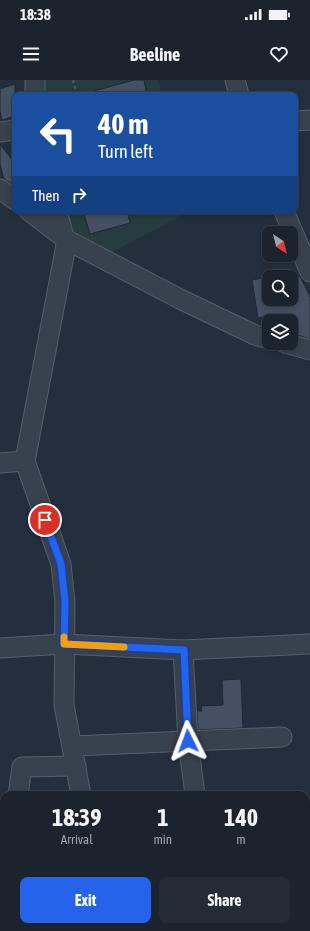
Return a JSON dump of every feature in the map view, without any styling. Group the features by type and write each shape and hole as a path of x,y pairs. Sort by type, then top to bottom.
{"street":[{"path":"34,80 35,92"},
{"path":"236,80 238,92"},
{"path":"298,120 310,120"},
{"path":"0,132 12,130"},
{"path":"0,189 12,198"},
{"path":"33,214 65,238 180,299 255,335 262,336"},
{"path":"58,214 65,238 25,461 61,564 65,602 64,705 73,746 80,791"},
{"path":"285,214 310,272"},
{"path":"298,347 310,350"},
{"path":"0,463 25,461"},
{"path":"0,648 64,644 184,650 310,644"},
{"path":"184,650 188,741 194,791"},
{"path":"73,746 282,737"},
{"path":"19,791 22,768 76,766"}],"path":[{"path":"73,80 76,92"}],"green space":[{"path":"39,80 158,80 161,92 40,92"},
{"path":"62,214 184,214 109,254 66,229"}],"building":[{"path":"134,80 144,80 146,92 94,92"},
{"path":"15,84 15,92 12,92 12,117 2,120 0,111 0,89"},
{"path":"0,144 12,160 12,184 4,179 0,164"},
{"path":"84,214 128,214 130,223 90,234"},
{"path":"300,276 310,297 310,339 298,335 298,314 262,314 262,317 258,318 252,280 262,278 262,306 298,306 298,277"},
{"path":"241,679 243,728 198,730 197,711 202,711 201,706 223,705 222,680"}],"slow traffic":[{"path":"64,637 64,644 124,647"}],"route":[{"path":"45,520 61,564 65,602 64,644 184,650 188,741"}]}
